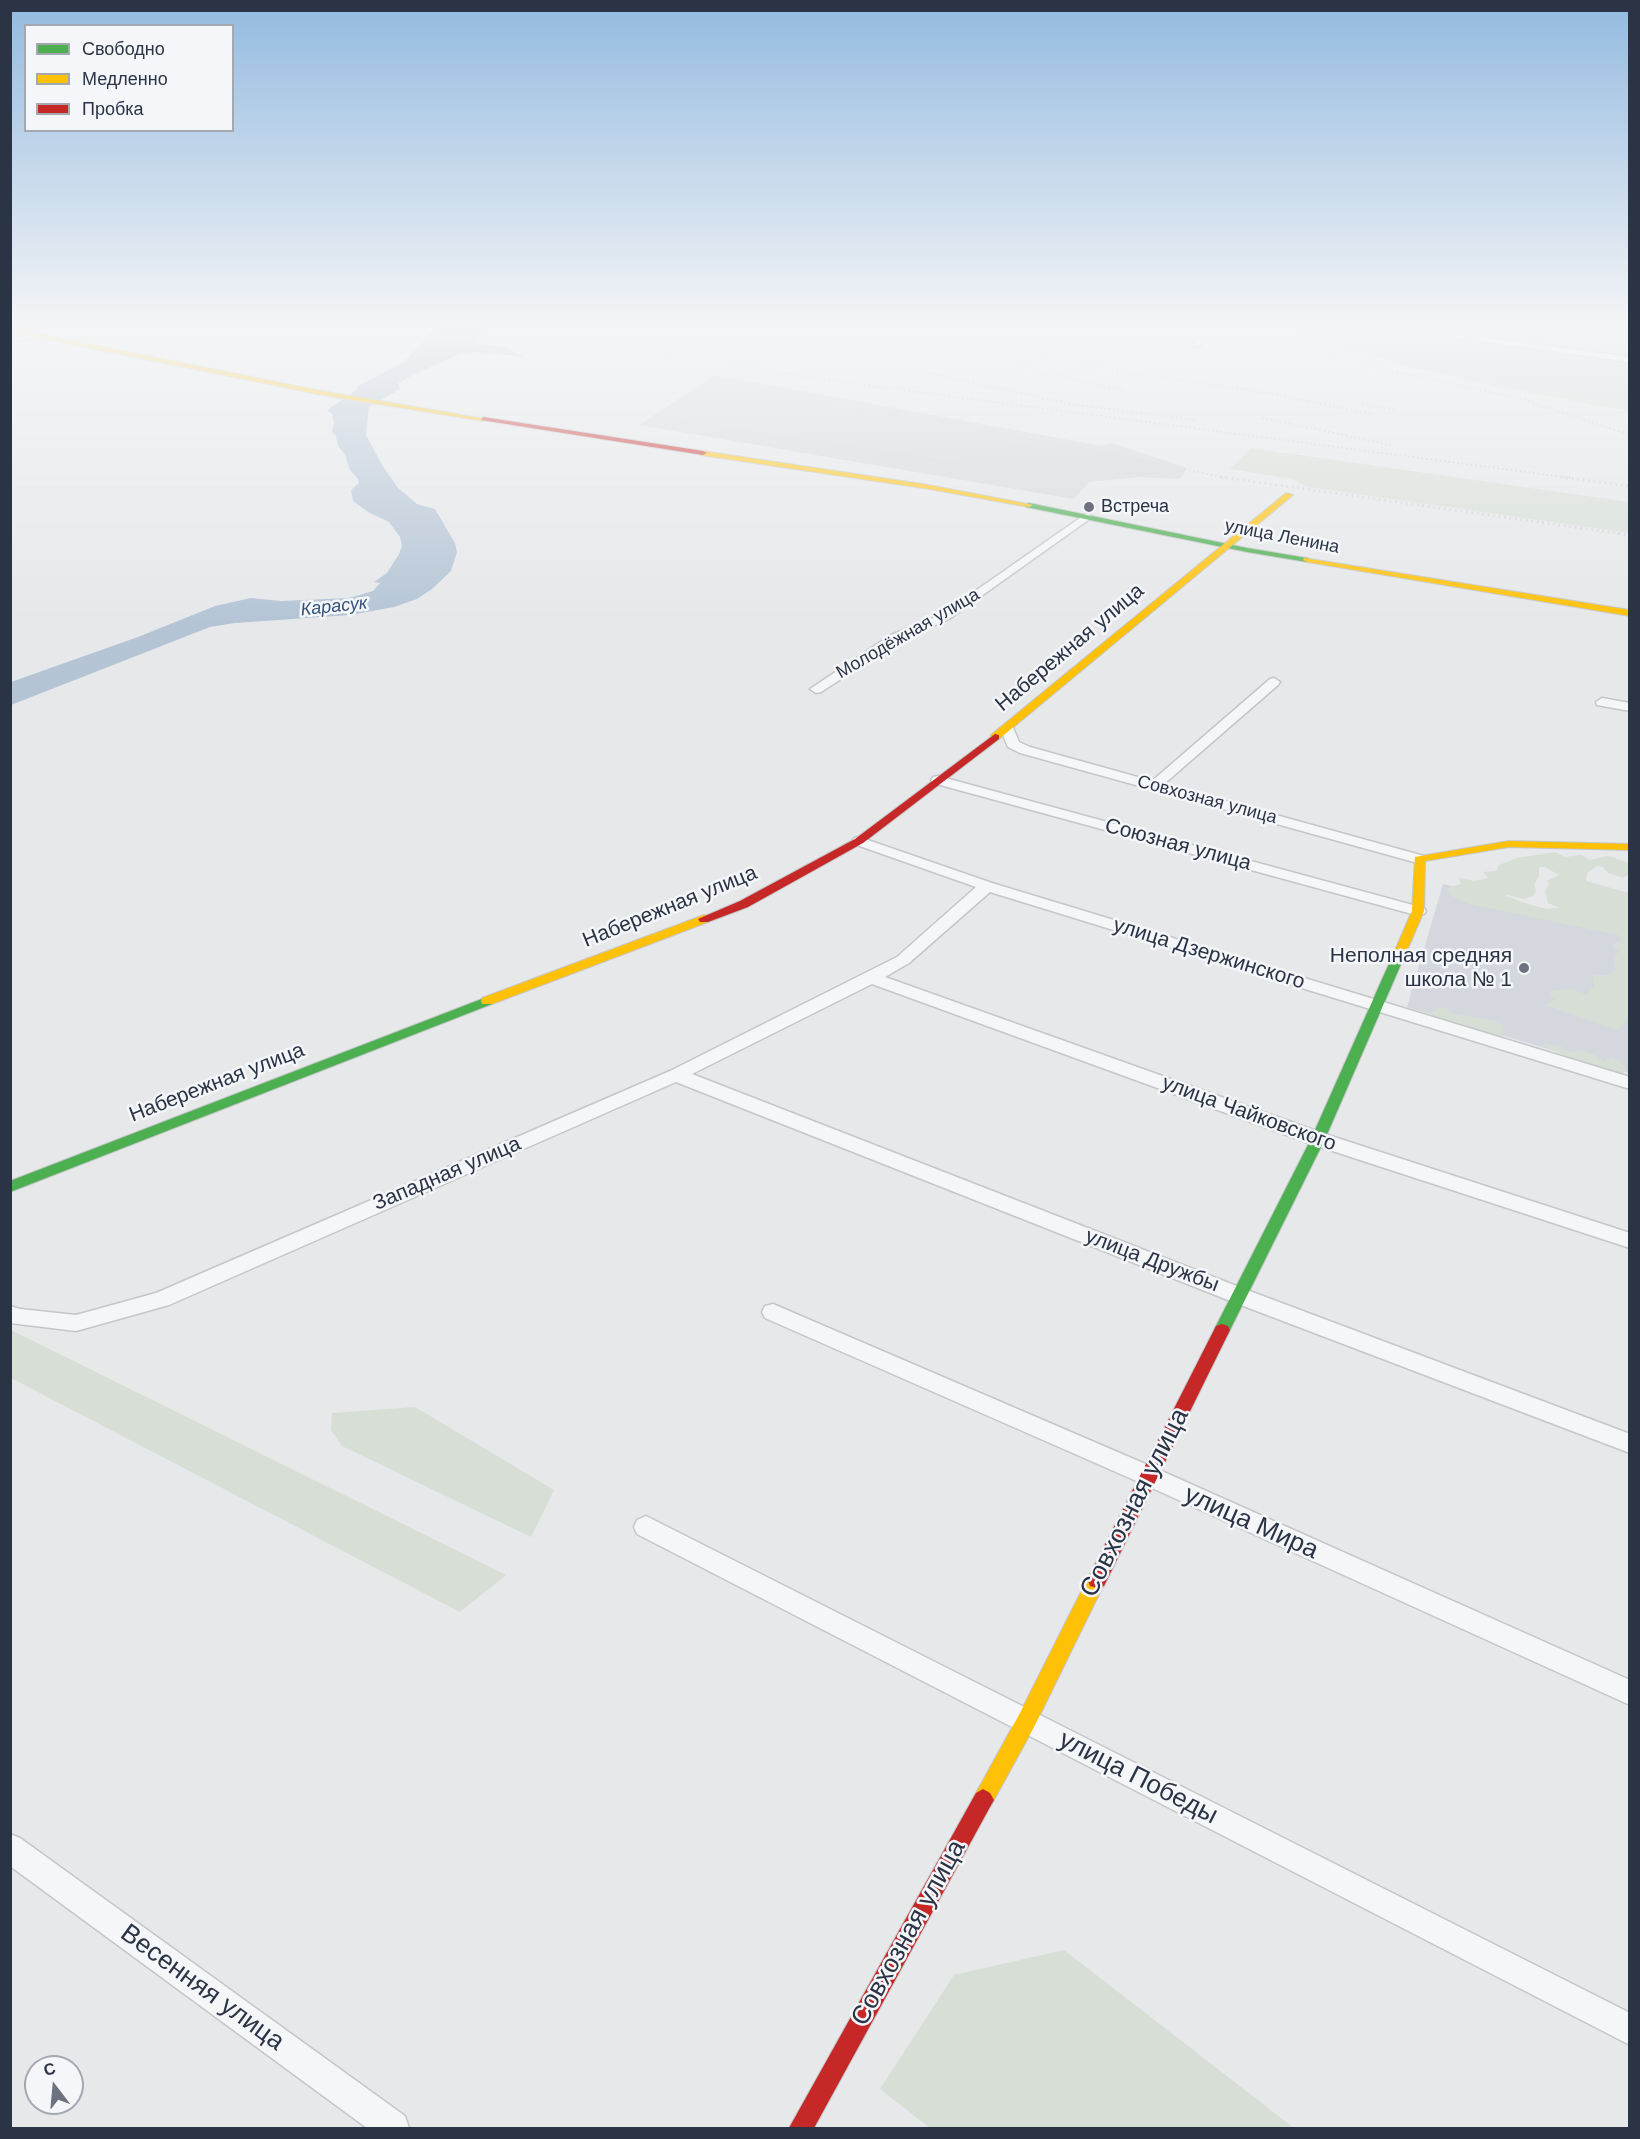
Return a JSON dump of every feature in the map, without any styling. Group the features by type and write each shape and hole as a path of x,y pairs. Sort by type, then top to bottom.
{"street":[{"name":"улица Ленина","path":"524,425 928,487 1087,516 1227,546 1629,614"},
{"name":"Набережная улица","path":"10,1186 351,1053 744,904 859,841 1007,728 1289,495"},
{"name":"Молодёжная улица","path":"816,689 895,638 945,617 1087,516"},
{"path":"1154,786 1274,682"},
{"path":"1602,702 1629,706"},
{"name":"Совхозная улица","path":"1007,728 1008,736 1014,744 1025,750 1419,859 1509,844 1629,847"},
{"name":"Союзная улица","path":"938,780 1418,911"},
{"name":"улица Дзержинского","path":"859,841 987,886 1629,1083"},
{"name":"Совхозная улица","path":"801,2128 1027,1720 1318,1139 1418,911 1419,859"},
{"name":"Западная улица","path":"10,1314 17,1317 76,1323 162,1299 676,1075 903,960 987,886"},
{"name":"улица Чайковского","path":"871,978 1318,1139 1629,1241"},
{"name":"улица Дружбы","path":"676,1075 1240,1296 1629,1444"},
{"name":"улица Мира","path":"773,1312 1149,1476 1629,1694"},
{"name":"улица Победы","path":"646,1527 1629,2030"},
{"name":"Весенняя улица","path":"10,1848 393,2128"}],"shaded area":[{"path":"639,425 987,425 1102,446 1112,443 1187,468 1180,479 1139,477 1089,482 1074,499"},
{"path":"1251,448 1629,502 1629,533 1308,487 1292,479 1230,469"},
{"path":"1555,852 1565,857 1582,855 1589,860 1608,856 1629,863 1629,874 1623,878 1597,866 1587,873 1586,881 1629,893 1629,1020 1617,1030 1545,1005 1556,999 1549,995 1554,990 1573,989 1587,995 1594,986 1592,975 1607,975 1616,970 1615,954 1620,952 1613,948 1613,945 1621,940 1618,935 1469,904 1449,895 1447,888 1461,884 1459,878 1474,881 1488,878 1483,872 1496,871 1499,865 1517,858","holes":["1539,867 1545,867 1559,875 1547,881 1549,884 1545,891 1548,903 1560,908 1543,909 1505,896 1524,899 1533,896 1536,891 1534,885 1539,876"]},
{"name":"Неполная средняя школа № 1","path":"1443,884 1629,929 1629,1073 1407,1007"},
{"path":"1436,1007 1447,1008 1450,1013 1495,1021 1503,1026 1501,1039 1432,1016 1430,1012 1435,1012"},
{"path":"1545,1044 1561,1046 1564,1050 1571,1052 1581,1050 1597,1056 1605,1063 1611,1057 1621,1061 1626,1069 1622,1074 1598,1066 1582,1064 1544,1046"},
{"path":"11,1330 506,1575 460,1612 11,1378"},
{"path":"415,1407 554,1490 531,1537 342,1446 331,1430 332,1413"},
{"path":"1064,1950 1294,2128 930,2128 880,2089 954,1975"}],"water":[{"name":"Карасук","path":"333,425 367,425 366,435 382,465 398,488 417,504 435,509 455,543 457,552 451,571 432,589 417,599 394,607 350,615 235,623 210,627 11,705 11,682 138,637 215,606 251,598 281,601 349,598 373,591 380,583 374,582 387,573 399,554 402,546 400,537 389,522 368,512 353,501 351,490 359,483 358,479 350,470 345,455 338,446 336,436 332,432"}],"railway":[{"path":"693,425 1015,472 1169,474"},
{"path":"956,425 1228,478"},
{"path":"1168,425 1572,478"},
{"path":"1295,425 1391,445"},
{"path":"1599,425 1630,435"},
{"path":"1007,445 1046,450"},
{"path":"1221,477 1228,478"},
{"path":"1561,477 1630,486"},
{"path":"1228,478 1630,535"}],"traffic: fast":[{"path":"1029,505 1247,550 1307,560"},
{"path":"1222,1330 1318,1139 1402,948"},
{"path":"10,1187 487,1001"}],"traffic: slow":[{"path":"703,453 929,487 1029,505"},
{"path":"995,737 1289,495"},
{"path":"1307,560 1630,613"},
{"path":"1402,948 1418,911 1419,859 1509,844 1630,847"},
{"path":"487,1001 704,919"},
{"path":"983,1800 1027,1720 1097,1580"}],"traffic: jam":[{"path":"521,425 703,453"},
{"path":"704,919 744,904 859,841 995,737"},
{"path":"1097,1580 1222,1330"},
{"path":"801,2128 983,1800"}],"place":[{"name":"Встреча","path":"1089,507"},
{"name":"Неполная средняя школа № 1","path":"1524,968"}]}
